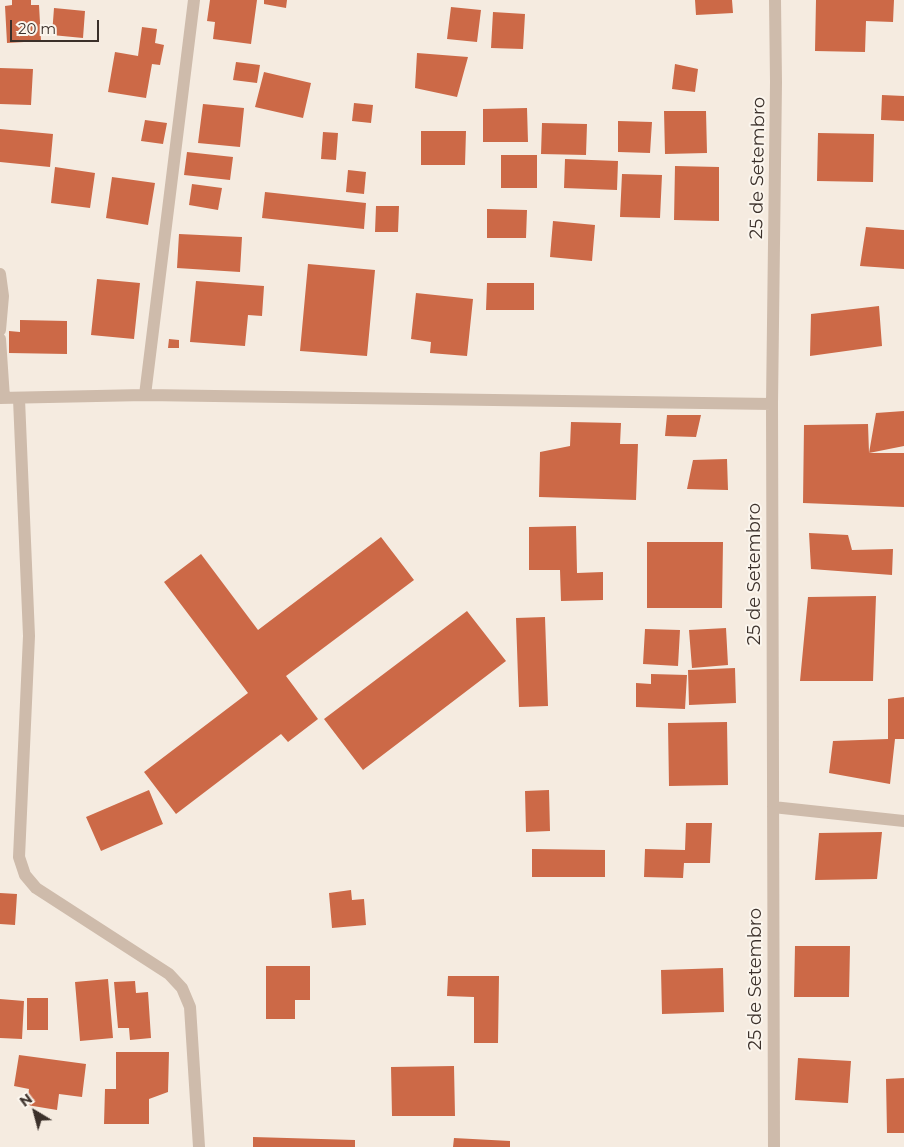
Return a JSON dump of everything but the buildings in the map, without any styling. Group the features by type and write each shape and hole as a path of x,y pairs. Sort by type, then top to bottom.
{"street":[{"path":"145,395 194,0"},
{"name":"25 de Setembro","path":"774,1147 772,404 776,82 775,0"},
{"path":"0,274 3,296 0,330"},
{"path":"0,338 2,398 145,395 772,404"},
{"path":"19,398 30,636 19,857 25,875 36,888 169,974 182,988 190,1008 199,1147"},
{"path":"773,807 904,822"}]}
